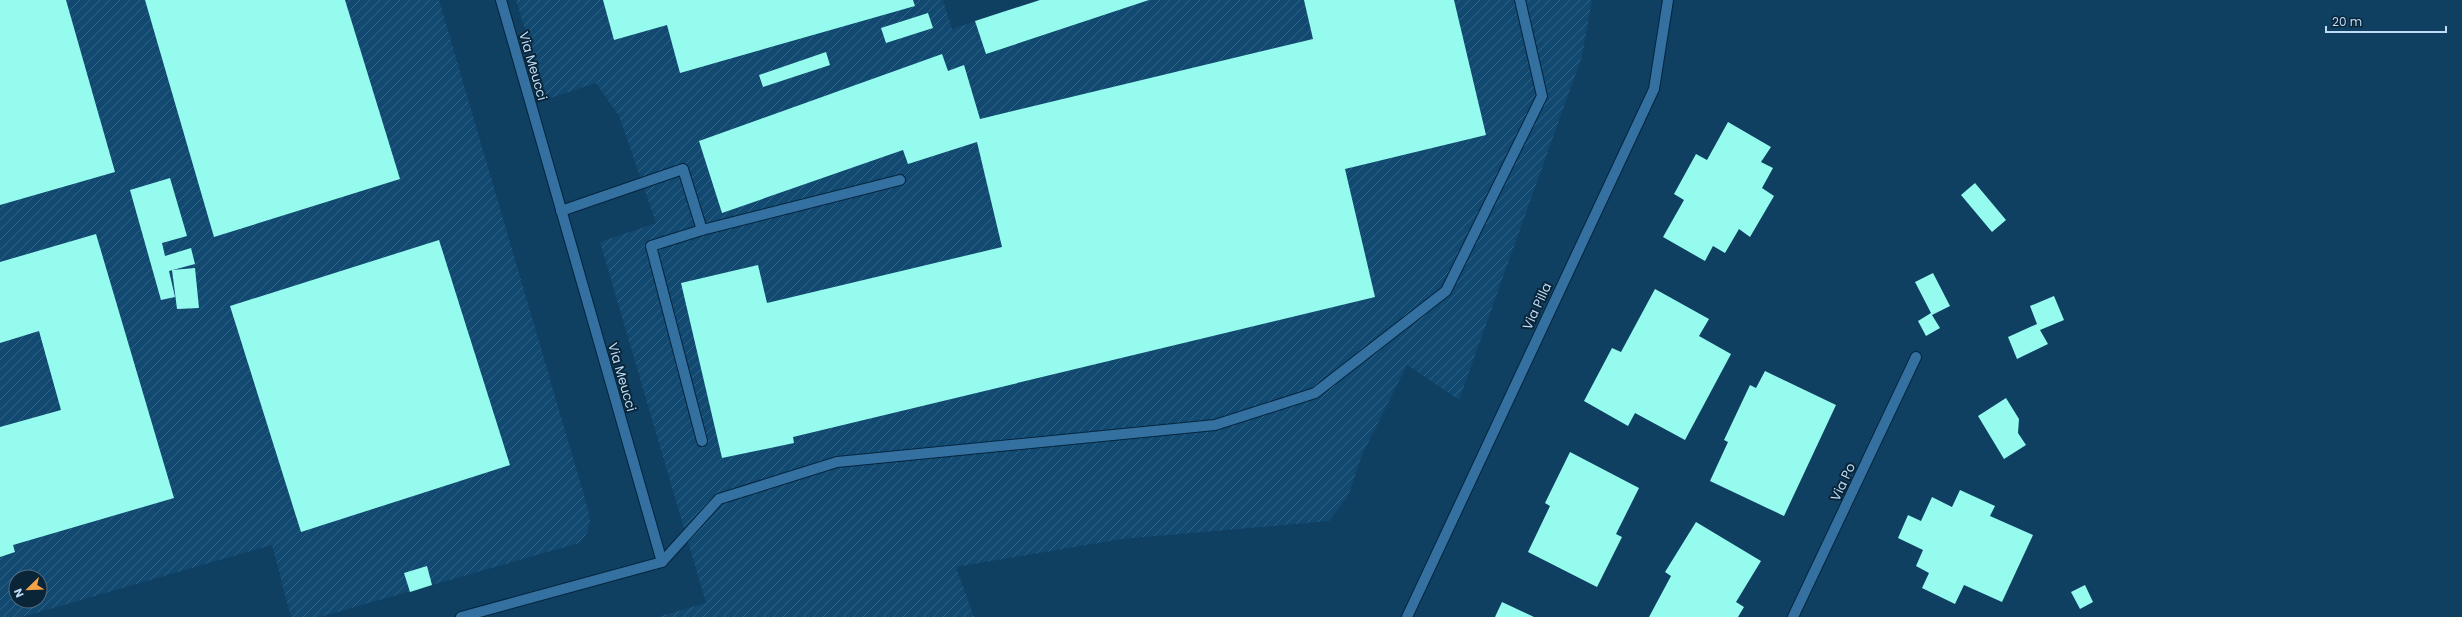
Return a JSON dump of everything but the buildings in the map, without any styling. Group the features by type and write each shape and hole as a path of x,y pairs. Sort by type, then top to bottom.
{"street":[{"name":"Via Meucci","path":"501,0 662,562"},
{"path":"461,617 662,562 719,499 837,462 1215,425 1316,393 1446,291 1542,96 1520,0"},
{"name":"Via Pilla","path":"1407,617 1654,89 1668,0"},
{"path":"561,211 683,169 702,230"},
{"path":"702,441 651,246 702,230 900,180"},
{"name":"Via Po","path":"1793,617 1916,357"}],"shaded area":[{"path":"0,0 439,0 588,509 590,521 587,533 579,543 320,617 291,617 272,545 22,617 0,617"},
{"path":"516,0 943,0 952,29 1040,0 1592,0 1582,56 1459,400 1407,365 1362,455 1348,496 1329,521 1122,539 956,567 974,617 657,617 706,603 600,242 656,223 619,116 596,83 547,99"}]}
